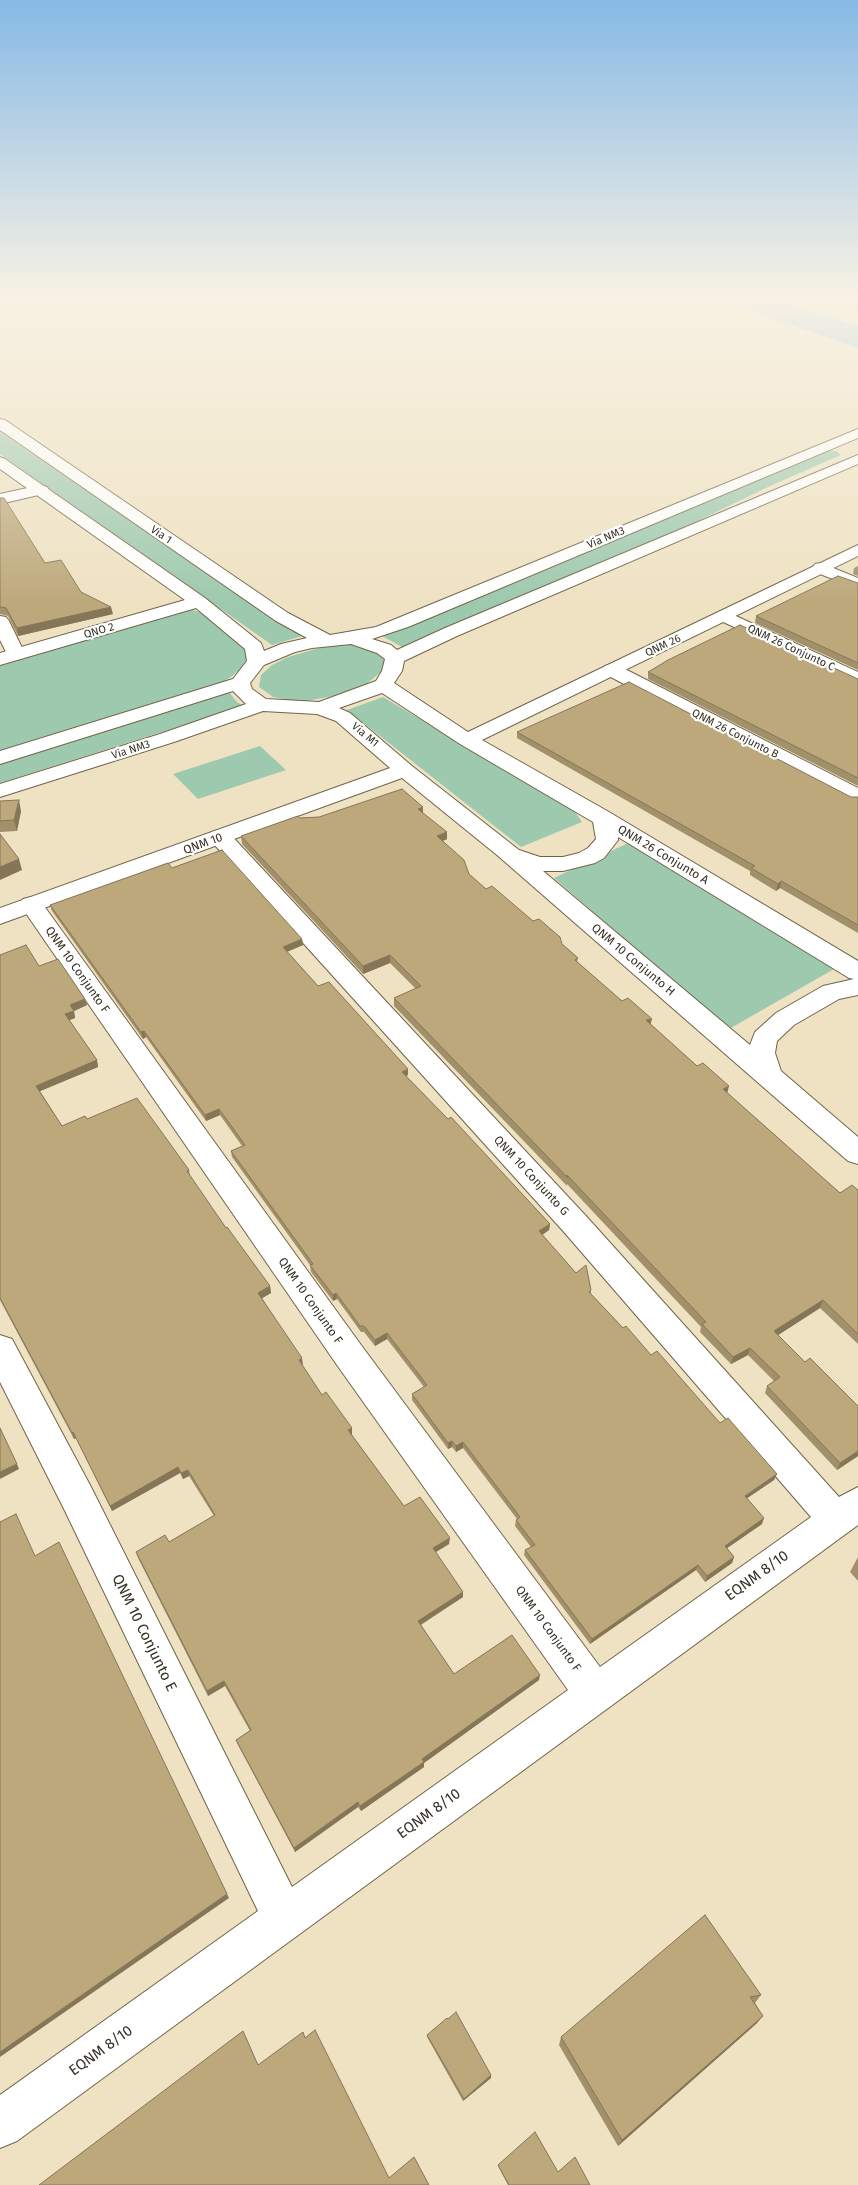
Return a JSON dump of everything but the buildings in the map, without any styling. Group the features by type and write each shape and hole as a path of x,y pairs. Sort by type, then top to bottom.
{"main road":[{"name":"Via 1","path":"0,423 282,617 326,640"},
{"name":"Via NM3","path":"352,638 389,628 857,436"},
{"path":"394,658 856,460 843,448 824,448"},
{"path":"0,462 199,602 254,647 257,661"},
{"path":"0,499 41,490"},
{"name":"QNM 26","path":"468,740 858,550"},
{"path":"821,568 858,584"},
{"name":"QNO 2","path":"8,656 199,602"},
{"name":"QNM 26 Conjunto C","path":"725,616 858,679"},
{"path":"0,621 8,656"},
{"path":"0,758 240,684 257,661 294,646 326,640 352,638 384,649 394,658"},
{"path":"240,684 243,692 261,705 320,708 360,695 383,685 392,671 394,658"},
{"name":"QNM 26 Conjunto B","path":"612,670 858,798"},
{"path":"383,685 468,740"},
{"name":"Via NM3","path":"0,792 167,738 261,705"},
{"name":"Via M1","path":"320,708 343,717 405,770"},
{"name":"QNM 26 Conjunto A","path":"468,740 601,817 858,972"},
{"name":"QNM 10","path":"0,916 405,770"},
{"name":"QNM 10 Conjunto H","path":"405,770 505,850 858,1153"},
{"path":"505,850 525,860 537,863 563,864 579,861 596,853 607,840 606,824 601,817"},
{"name":"QNM 10 Conjunto G","path":"220,837 575,1224 847,1511"},
{"name":"QNM 10 Conjunto F","path":"32,904 349,1355 595,1694"},
{"path":"768,1075 762,1053 764,1038 784,1019 832,992 858,987"},
{"name":"QNM 10 Conjunto E","path":"0,1349 78,1499 285,1919"},
{"name":"EQNM 8/10","path":"0,2124 847,1511"}],"green space":[{"path":"0,432 276,621 302,636 272,645 0,454"},
{"path":"826,451 836,451 841,455 770,486 681,529 402,647 382,636 521,574"},
{"path":"192,610 200,612 238,639 246,649 246,660 243,667 232,676 225,681 0,752 0,665"},
{"path":"351,644 374,650 386,662 381,672 365,685 339,695 301,702 273,697 259,687 261,675 272,665 288,657 326,646"},
{"path":"229,692 237,702 244,706 0,783 0,764"},
{"path":"383,697 575,812 582,822 521,847 347,710"},
{"path":"260,746 286,770 198,799 173,774"},
{"path":"628,843 834,969 729,1029 554,878"}]}
